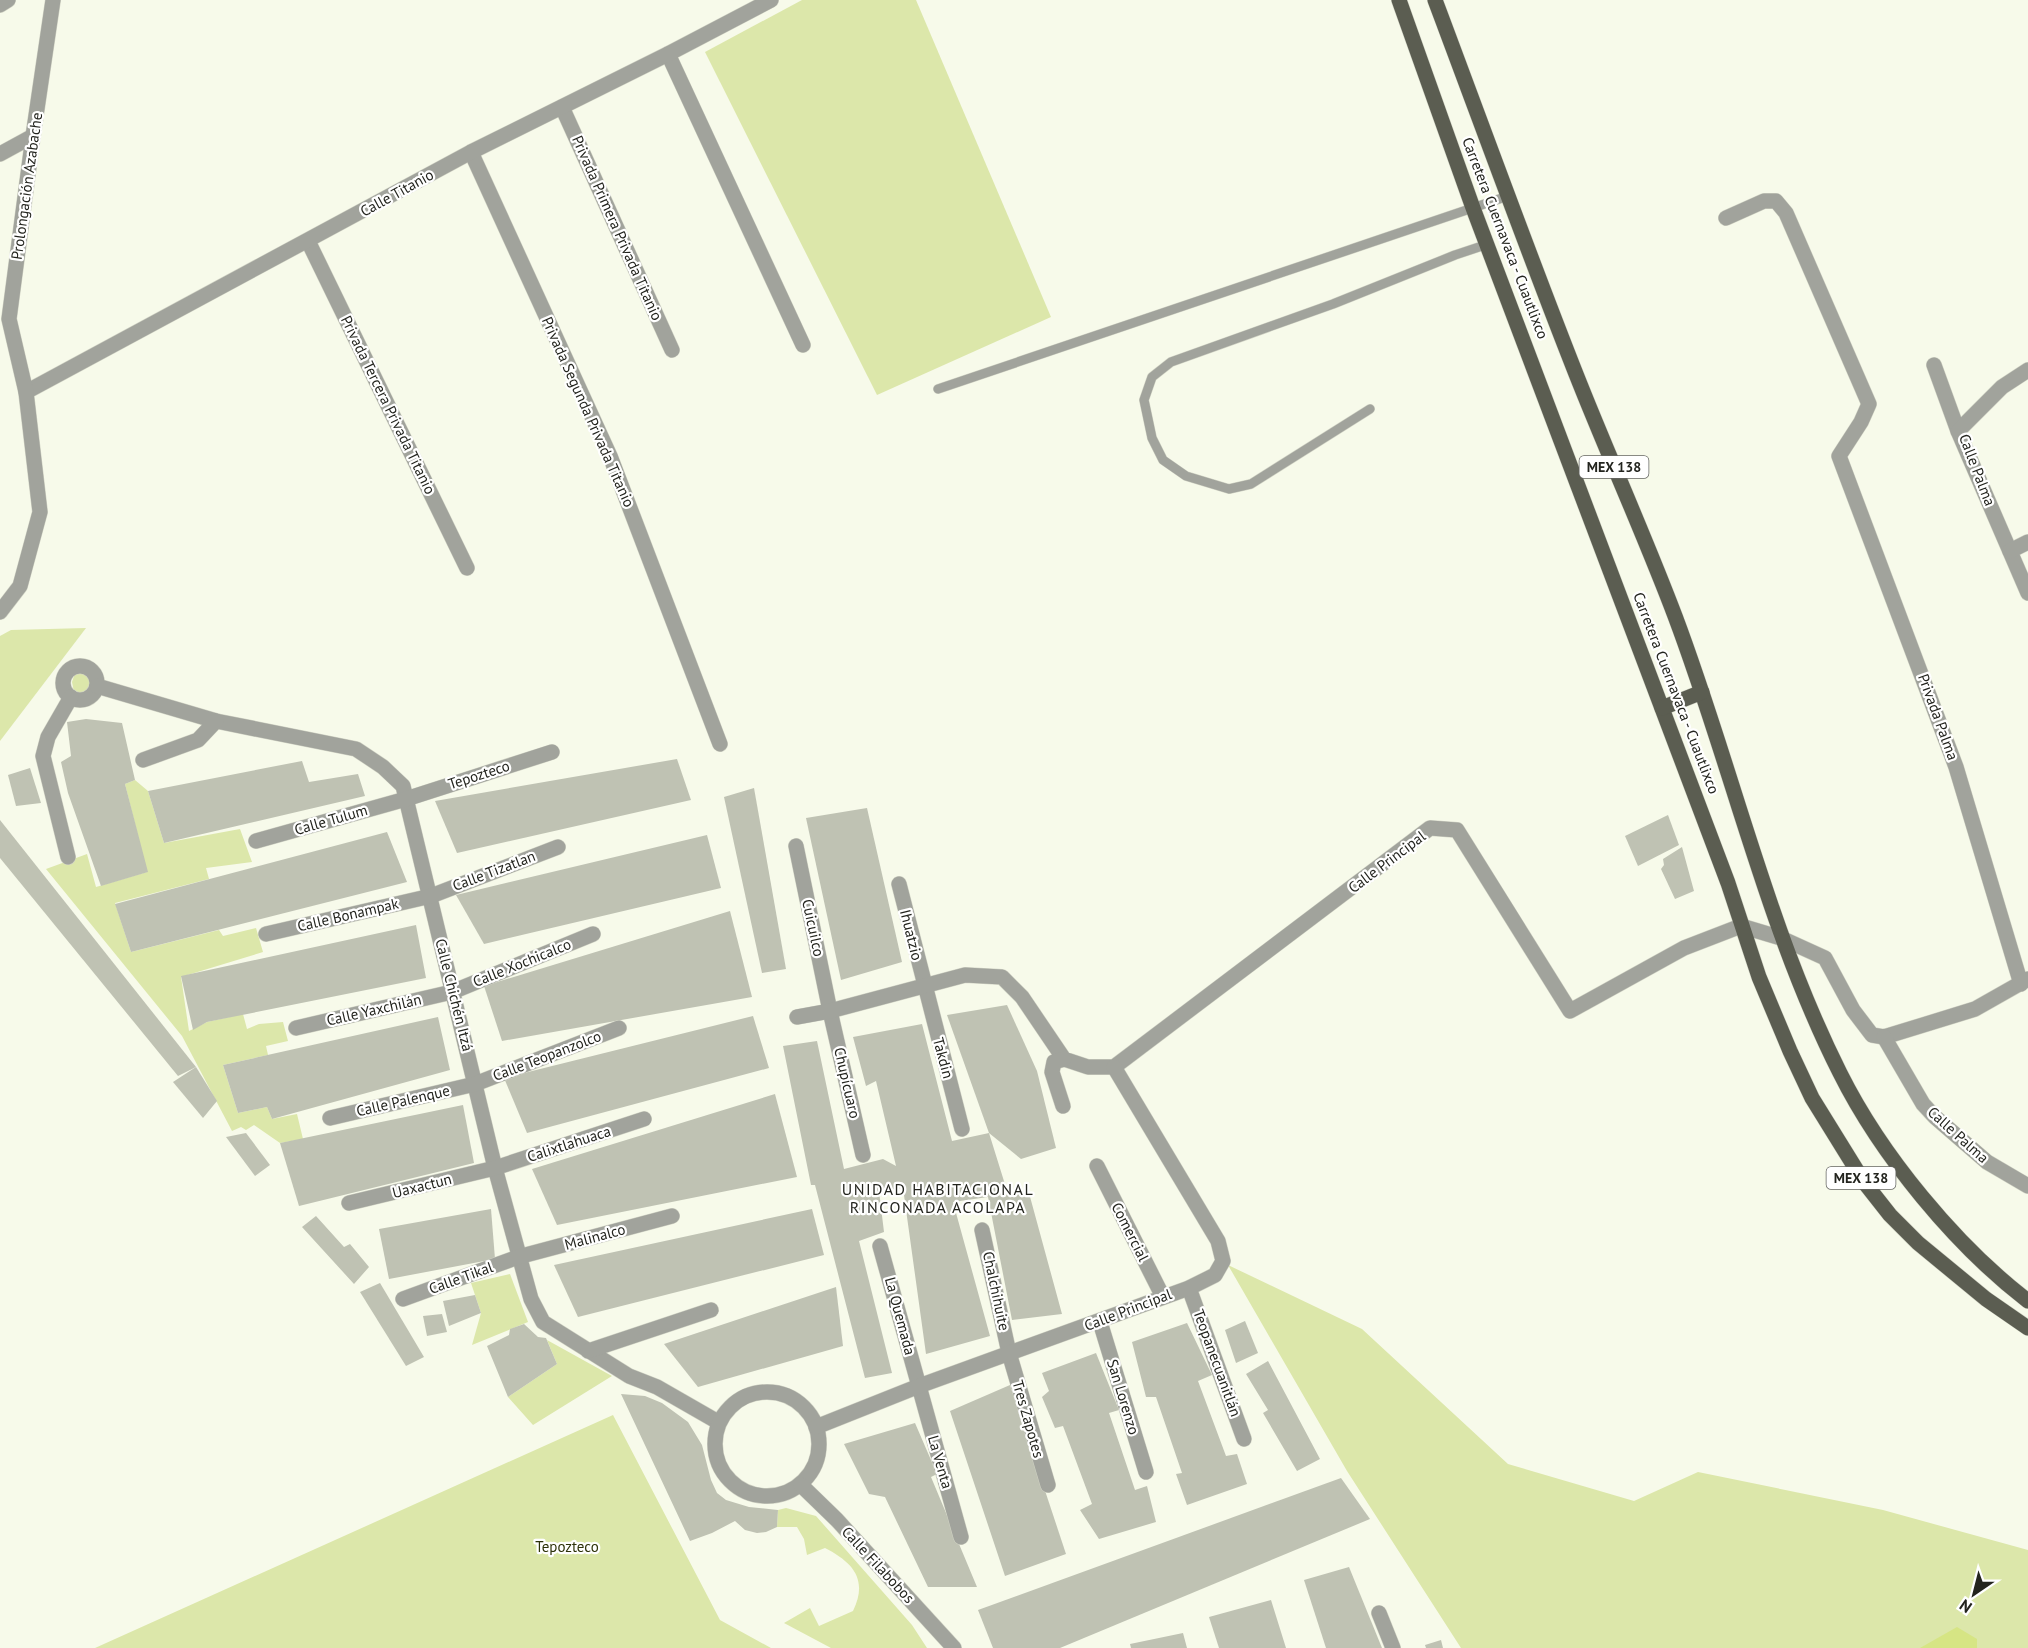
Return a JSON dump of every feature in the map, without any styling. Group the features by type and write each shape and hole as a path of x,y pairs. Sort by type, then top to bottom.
{"main road":[{"name":"Carretera Cuernavaca - Cuautlixco","path":"1399,0 1473,208 1728,883 1741,926 1773,1010 1812,1098 1864,1182 1890,1215 1918,1242 1986,1299 2028,1328"},
{"name":"Carretera Cuernavaca - Cuautlixco","path":"1436,0 1577,376 1674,614 1702,692 1781,938 1840,1074 1886,1149 1913,1185 1975,1255 2009,1287 2028,1301"},
{"path":"1662,708 1702,692"}],"street":[{"path":"0,5 9,0"},
{"name":"Prolongación Azabache","path":"0,612 20,586 40,512 26,392 5,320 53,0"},
{"name":"Calle Titanio","path":"26,392 471,152 771,0"},
{"path":"668,54 803,345"},
{"name":"Privada Primera Privada Titanio","path":"562,107 672,350"},
{"path":"0,154 33,136"},
{"name":"Privada Segunda Privada Titanio","path":"471,152 610,456 720,744"},
{"name":"Privada Palma","path":"1726,218 1764,201 1776,201 1785,213 1869,404 1861,422 1839,456 1956,767 2024,982"},
{"name":"Privada Tercera Privada Titanio","path":"308,241 467,568"},
{"path":"1934,365 1958,431"},
{"name":"Calle Palma","path":"2028,370 2002,387 1958,431 2028,593"},
{"path":"2010,551 2028,542"},
{"path":"83,666 91,669 96,677 97,686 94,694 87,699 79,700 71,697 65,690 63,681 66,673 74,667 83,666"},
{"name":"Calle Chichén Itzá","path":"97,686 216,721 356,749 383,767 403,786 495,1168 531,1299 543,1323 629,1376 657,1387 718,1422"},
{"path":"68,857 43,756 48,737 71,697"},
{"path":"143,760 198,740 216,721"},
{"name":"Tepozteco","path":"406,799 552,752"},
{"name":"Calle Tulum","path":"256,841 406,799"},
{"name":"Calle Principal","path":"816,1427 919,1386 1100,1322 1189,1288 1215,1275 1223,1261 1218,1241 1114,1067 1430,828 1457,830 1570,1011 1684,948 1741,926"},
{"name":"Cuicuilco","path":"796,846 830,1011"},
{"name":"Calle Tizatlan","path":"431,896 558,847"},
{"name":"Ihuatzio","path":"899,884 924,987"},
{"name":"Calle Bonampak","path":"266,934 431,896"},
{"name":"Calle Palma","path":"1741,926 1781,938 1825,958 1853,1010 1878,1036 1923,1104 1987,1162 2028,1186"},
{"name":"Calle Xochicalco","path":"452,992 593,934"},
{"path":"797,1017 830,1011 965,975 1002,977 1022,997 1064,1059"},
{"path":"1878,1036 1975,1009 2024,982"},
{"name":"Takdin","path":"924,987 962,1129"},
{"name":"Calle Yaxchilán","path":"296,1028 452,992"},
{"name":"Chupícuaro","path":"830,1011 863,1155"},
{"name":"Calle Teopanzolco","path":"475,1084 619,1028"},
{"path":"1063,1106 1052,1072 1053,1062 1064,1059 1088,1067 1114,1067"},
{"name":"Calle Palenque","path":"330,1118 475,1084"},
{"name":"Calixtlahuaca","path":"495,1168 644,1119"},
{"name":"Comercial","path":"1097,1166 1163,1297"},
{"name":"Uaxactun","path":"350,1203 495,1168"},
{"name":"Malinalco","path":"518,1257 672,1216"},
{"name":"Chalchihuite","path":"982,1230 1009,1353"},
{"name":"La Quemada","path":"880,1246 919,1386"},
{"name":"Calle Tikal","path":"404,1299 518,1257"},
{"name":"Teopanecuanitlán","path":"1189,1288 1244,1439"},
{"path":"588,1351 711,1310"},
{"name":"San Lorenzo","path":"1100,1322 1146,1472"},
{"name":"Tres Zapotes","path":"1009,1353 1048,1485"},
{"name":"La Venta","path":"919,1386 961,1537"},
{"path":"756,1392 781,1394 803,1406 816,1427 820,1448 814,1469 801,1485 780,1496 756,1496 734,1486 719,1468 713,1445 718,1422 734,1402 756,1392"},
{"name":"Calle Filabobos","path":"801,1485 837,1520 954,1648"},
{"path":"1379,1613 1393,1648"}],"lane":[{"path":"938,389 1508,196"},
{"path":"1370,409 1251,484 1229,489 1186,476 1162,460 1152,438 1144,400 1152,377 1171,362 1333,304 1488,244"}],"green space":[{"path":"802,0 916,0 1051,317 877,395 705,52"},
{"path":"86,628 0,741 0,636 11,630"},
{"path":"82,670 89,677 90,692 81,694 74,692 72,682 75,673"},
{"path":"135,780 148,791 164,843 240,829 252,862 206,868 209,879 115,903 131,952 219,930 223,936 256,928 263,952 181,977 189,1031 207,1022 243,1014 247,1029 259,1024 283,1022 288,1041 266,1046 268,1055 223,1065 238,1113 267,1107 272,1119 297,1114 303,1139 280,1143 254,1125 246,1130 241,1127 232,1131 182,1036 46,869 87,854 96,887 147,872 125,784"},
{"path":"1228,1265 1362,1329 1508,1464 1634,1501 1698,1472 1883,1510 2028,1550 2028,1648 1461,1648 1347,1471"},
{"path":"510,1274 528,1322 472,1345 481,1313 471,1283"},
{"path":"547,1340 612,1376 533,1425 508,1397 557,1364"},
{"name":"Tepozteco","path":"613,1415 720,1620 771,1648 95,1648"},
{"path":"786,1508 816,1516 912,1625 927,1648 831,1648 784,1623 810,1608 819,1626 853,1611 859,1590 858,1581 851,1566 844,1560 825,1548 807,1555 804,1539 797,1527 777,1527 778,1510"}],"shaded area":[{"path":"1957,1627 1977,1639 1977,1648 1920,1648"}],"building":[{"path":"86,719 122,723 135,780 125,784 148,872 101,886 68,793 61,762 71,756 67,722"},
{"path":"677,759 691,800 457,853 435,801"},
{"path":"302,761 309,782 358,774 365,796 164,843 148,791"},
{"path":"30,768 41,803 16,806 8,775"},
{"path":"754,788 786,969 762,973 724,797"},
{"path":"867,808 902,962 841,980 806,818"},
{"path":"1668,815 1679,845 1638,866 1625,836"},
{"path":"0,820 196,1067 178,1076 0,858"},
{"path":"387,832 407,882 131,952 115,904"},
{"path":"707,835 721,888 484,944 456,895"},
{"path":"1682,847 1694,891 1675,899 1661,869 1664,865 1663,859"},
{"path":"730,911 752,997 502,1041 484,986"},
{"path":"416,925 426,978 207,1022 193,1030 181,976"},
{"path":"1007,1005 1037,1071 1056,1148 1021,1159 989,1133 947,1015"},
{"path":"753,1016 769,1068 527,1133 504,1078"},
{"path":"438,1017 450,1070 272,1119 267,1107 238,1113 223,1065"},
{"path":"922,1024 952,1141 989,1133 1008,1194 998,1196 1029,1193 1062,1314 1012,1320 988,1197 953,1202 990,1336 926,1354 903,1188 879,1191 884,1232 859,1241 892,1373 865,1378 815,1185 811,1185 783,1046 817,1041 844,1169 883,1159 896,1166 876,1081 866,1086 853,1037"},
{"path":"196,1067 217,1101 203,1118 173,1082"},
{"path":"775,1094 797,1177 557,1225 532,1169"},
{"path":"463,1105 474,1163 299,1206 280,1143"},
{"path":"246,1133 270,1165 255,1176 226,1137"},
{"path":"491,1209 495,1259 389,1279 379,1229"},
{"path":"812,1209 824,1255 578,1317 554,1265"},
{"path":"316,1216 344,1247 350,1244 369,1267 354,1284 302,1227"},
{"path":"380,1283 424,1357 406,1366 360,1292"},
{"path":"836,1287 843,1346 698,1387 664,1344"},
{"path":"475,1295 481,1313 449,1326 443,1301"},
{"path":"442,1314 447,1332 427,1336 423,1316"},
{"path":"1245,1321 1258,1353 1236,1363 1225,1330"},
{"path":"1187,1323 1212,1375 1198,1381 1226,1456 1237,1454 1247,1484 1187,1505 1176,1474 1182,1473 1156,1397 1146,1397 1132,1342"},
{"path":"524,1324 538,1337 546,1338 557,1364 508,1397 487,1346 509,1335 510,1329"},
{"path":"1096,1353 1119,1410 1109,1413 1135,1490 1147,1486 1156,1522 1099,1539 1080,1510 1092,1504 1063,1426 1055,1428 1042,1397 1049,1391 1042,1373"},
{"path":"1268,1361 1320,1459 1297,1471 1263,1413 1268,1410 1246,1374"},
{"path":"1010,1385 1066,1554 1005,1576 950,1411"},
{"path":"621,1394 645,1396 662,1403 688,1422 702,1445 711,1480 717,1493 726,1500 749,1507 778,1510 777,1527 757,1533 745,1530 735,1521 690,1541"},
{"path":"915,1423 937,1474 931,1477 977,1587 928,1587 885,1497 869,1494 844,1444"},
{"path":"1341,1478 1370,1519 1060,1648 993,1648 978,1610"},
{"path":"1349,1567 1382,1648 1326,1648 1304,1580"},
{"path":"1271,1600 1286,1648 1219,1648 1209,1617"},
{"path":"1183,1633 1187,1648 1131,1648 1130,1644"},
{"path":"1441,1640 1443,1648 1426,1648 1425,1645"}],"district":[{"name":"UNIDAD HABITACIONAL RINCONADA ACOLAPA","path":"938,1198"}]}
